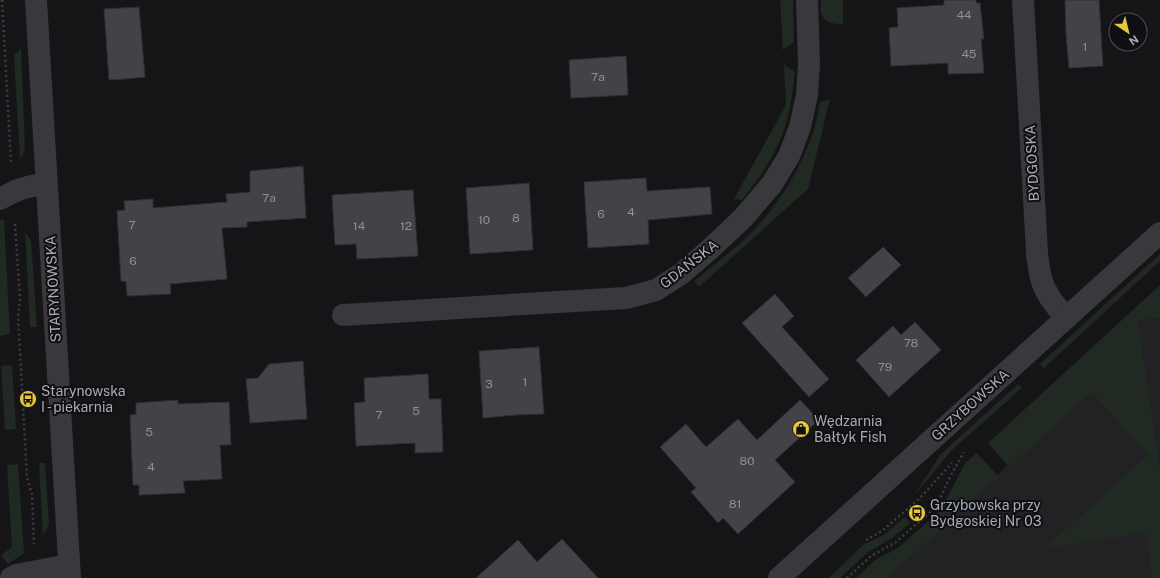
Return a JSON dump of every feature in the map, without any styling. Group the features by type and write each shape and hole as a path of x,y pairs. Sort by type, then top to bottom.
{"street":[{"name":"STARYNOWSKA","path":"36,0 70,572"},
{"name":"GDAŃSKA","path":"343,315 626,298 656,290 681,274 743,218 772,184 789,156 800,127 807,96 809,64 807,0"},
{"name":"BYDGOSKA","path":"1023,0 1037,253 1041,278 1045,290 1055,306 1066,317"},
{"path":"6,196 28,186 46,184"},
{"name":"GRZYBOWSKA","path":"779,578 1160,232"},
{"path":"11,578 16,575 52,568 70,572"}],"path":[{"path":"2,0 6,196 20,299 18,316 27,477 32,494 35,571"},
{"path":"847,578 871,556 896,542 936,507 966,448 919,499 882,531 862,542"}],"shaded area":[{"path":"780,0 793,0 794,42 783,50"},
{"path":"821,0 843,0 843,24 828,21 823,17 821,12"},
{"path":"21,49 25,149 20,160 14,55"},
{"path":"784,64 795,72 791,102 784,130 766,167 754,184 742,200 734,199 786,105"},
{"path":"830,99 808,189 699,287 694,281 748,236 777,202 786,189 807,149 815,127 820,102"},
{"path":"0,219 4,220 10,334 0,336"},
{"path":"25,232 31,240 37,327 30,327"},
{"path":"1160,254 1160,261 1044,368 1040,364"},
{"path":"1160,285 1160,317 1138,321 1160,470 1160,578 1152,578 1146,533 1045,548 1148,455 1092,392 1009,467 988,443"},
{"path":"1160,317 1160,578 883,578 1008,465 1131,322"},
{"path":"12,365 16,429 5,430 1,366"},
{"path":"1018,384 1022,388 951,451 913,497 941,454"},
{"path":"977,453 999,477 887,578 856,578 875,560 898,548 941,510 965,463"},
{"path":"39,463 45,463 49,525 43,535"},
{"path":"18,464 24,553 8,564 1,555 12,547 7,465"},
{"path":"905,517 910,523 892,538 868,552 840,578 829,578 863,545 885,534"}],"building":[{"path":"944,0 976,0 976,3 980,3 984,39 981,39 984,73 948,74 948,63 891,66 889,28 898,27 897,8 944,5"},
{"path":"1065,0 1099,0 1103,66 1069,68"},
{"path":"139,7 145,77 109,80 104,9"},
{"path":"626,56 628,95 571,98 569,60"},
{"path":"303,166 306,218 247,222 247,227 222,228 227,279 170,284 171,294 127,296 126,282 121,281 117,211 125,210 124,201 153,199 153,208 227,202 226,194 250,192 250,171"},
{"path":"646,178 647,191 710,187 712,214 648,220 649,244 588,248 584,182"},
{"path":"529,183 533,250 470,254 466,188"},
{"path":"413,190 418,256 357,259 356,244 335,245 332,195"},
{"path":"883,247 901,265 866,297 848,278"},
{"path":"775,294 794,316 782,327 829,379 809,397 742,323"},
{"path":"915,322 941,350 889,397 856,360 893,326 901,335"},
{"path":"539,347 544,414 483,418 479,351"},
{"path":"303,361 307,419 250,423 246,379 258,378 269,364"},
{"path":"428,374 429,399 441,399 443,452 415,453 415,443 356,446 354,403 365,402 364,378"},
{"path":"178,400 178,404 229,402 231,445 220,445 222,479 183,481 185,493 139,495 139,485 133,485 130,415 136,414 136,403"},
{"path":"800,400 819,420 775,460 795,482 738,534 723,518 718,523 691,492 696,488 660,447 686,424 706,447 738,419 757,440"},
{"path":"562,539 598,578 476,578 518,540 537,562"}],"place":[{"name":"Starynowska I - piekarnia","path":"28,399"},
{"name":"Wędzarnia Bałtyk Fish","path":"801,429"},
{"name":"Grzybowska przy Bydgoskiej Nr 03","path":"917,513"}]}
